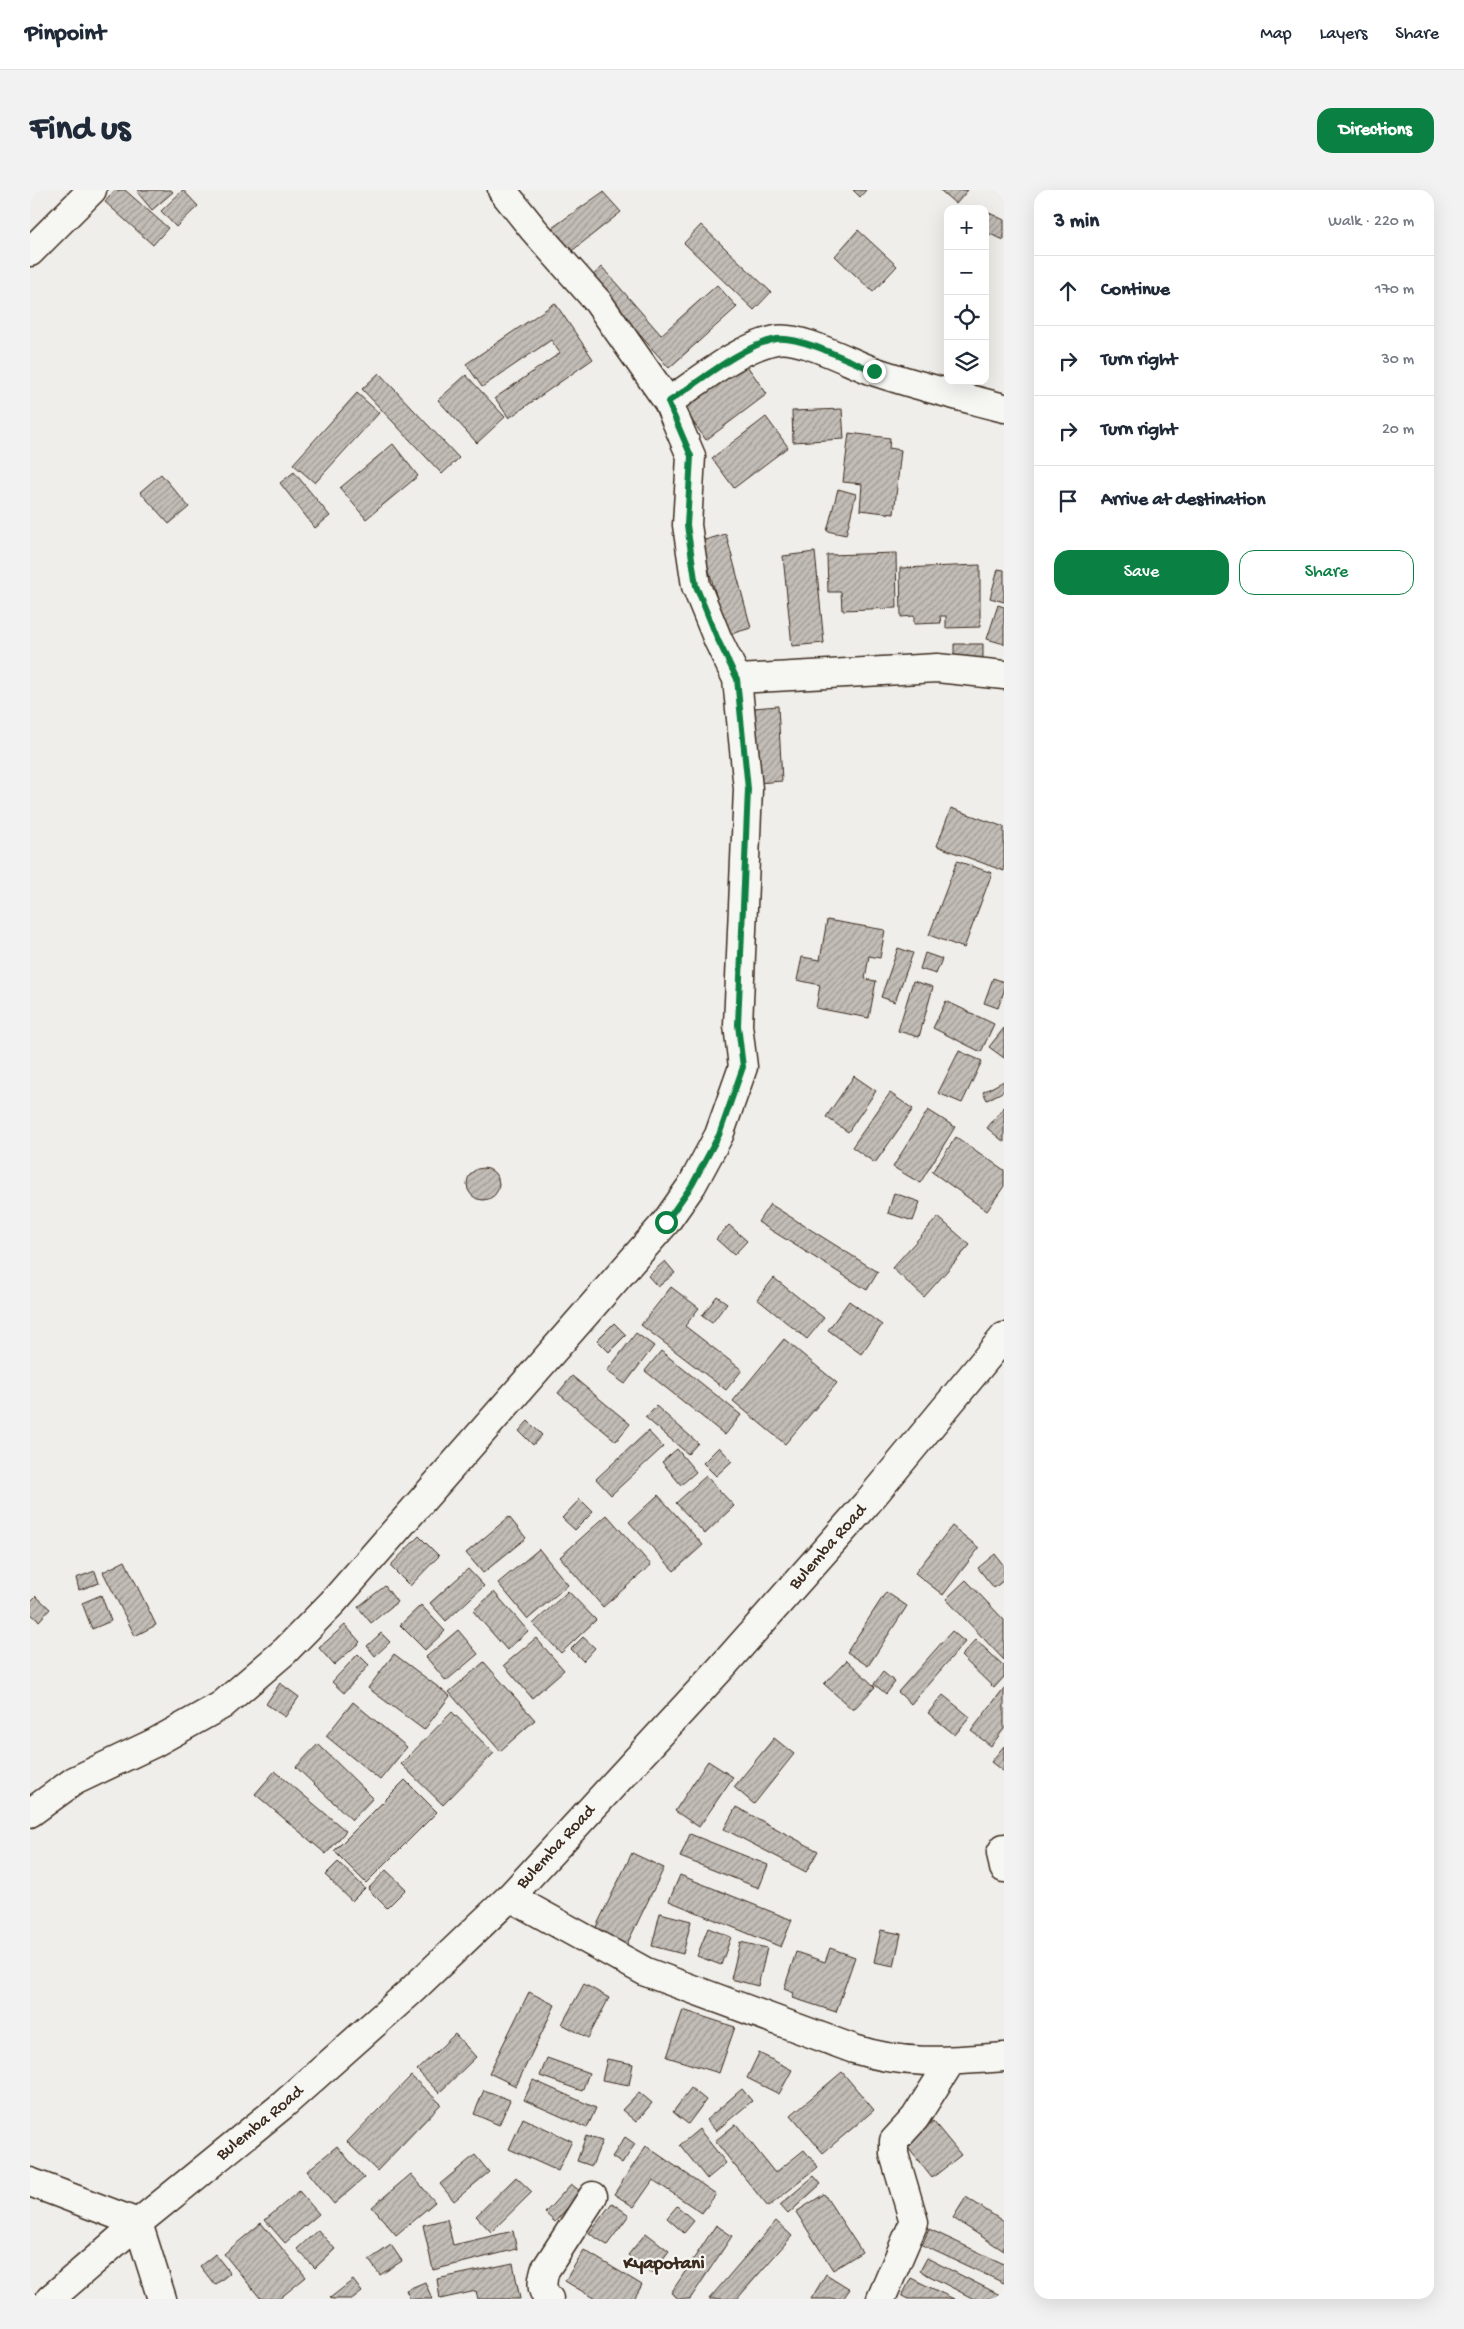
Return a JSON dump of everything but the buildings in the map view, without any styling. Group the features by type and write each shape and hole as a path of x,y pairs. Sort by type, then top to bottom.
{"street":[{"path":"30,252 92,190"},
{"path":"30,1813 74,1781 154,1742 222,1705 285,1651 333,1602 666,1222 692,1185 719,1135 743,1067 738,1016 748,789 737,679 718,640 696,586 687,525 691,456 668,402 598,302 534,230 502,190"},
{"path":"668,402 747,350 778,339 809,344 874,371 941,393 1004,408"},
{"path":"737,679 936,668 1004,674"},
{"name":"Bulemba Road","path":"50,2299 138,2223 283,2105 410,1992 510,1897 720,1668 867,1503 1004,1337"},
{"path":"1004,1848 1002,1853 1004,1868"},
{"path":"510,1897 646,1972 854,2049 889,2059 922,2062 1004,2057"},
{"path":"881,2299 914,2222 894,2154 894,2141 915,2118 951,2060"},
{"path":"30,2182 138,2223 162,2299"},
{"path":"549,2299 544,2294 542,2284 545,2270 592,2196"}],"district":[{"name":"Kyapotani","path":"664,2264"}],"route":[{"path":"666,1222 692,1185 719,1135 743,1067 738,1025 739,962 748,789 737,679 718,640 696,586 687,525 691,456 668,402 747,350 778,339 809,344 874,371"}]}
